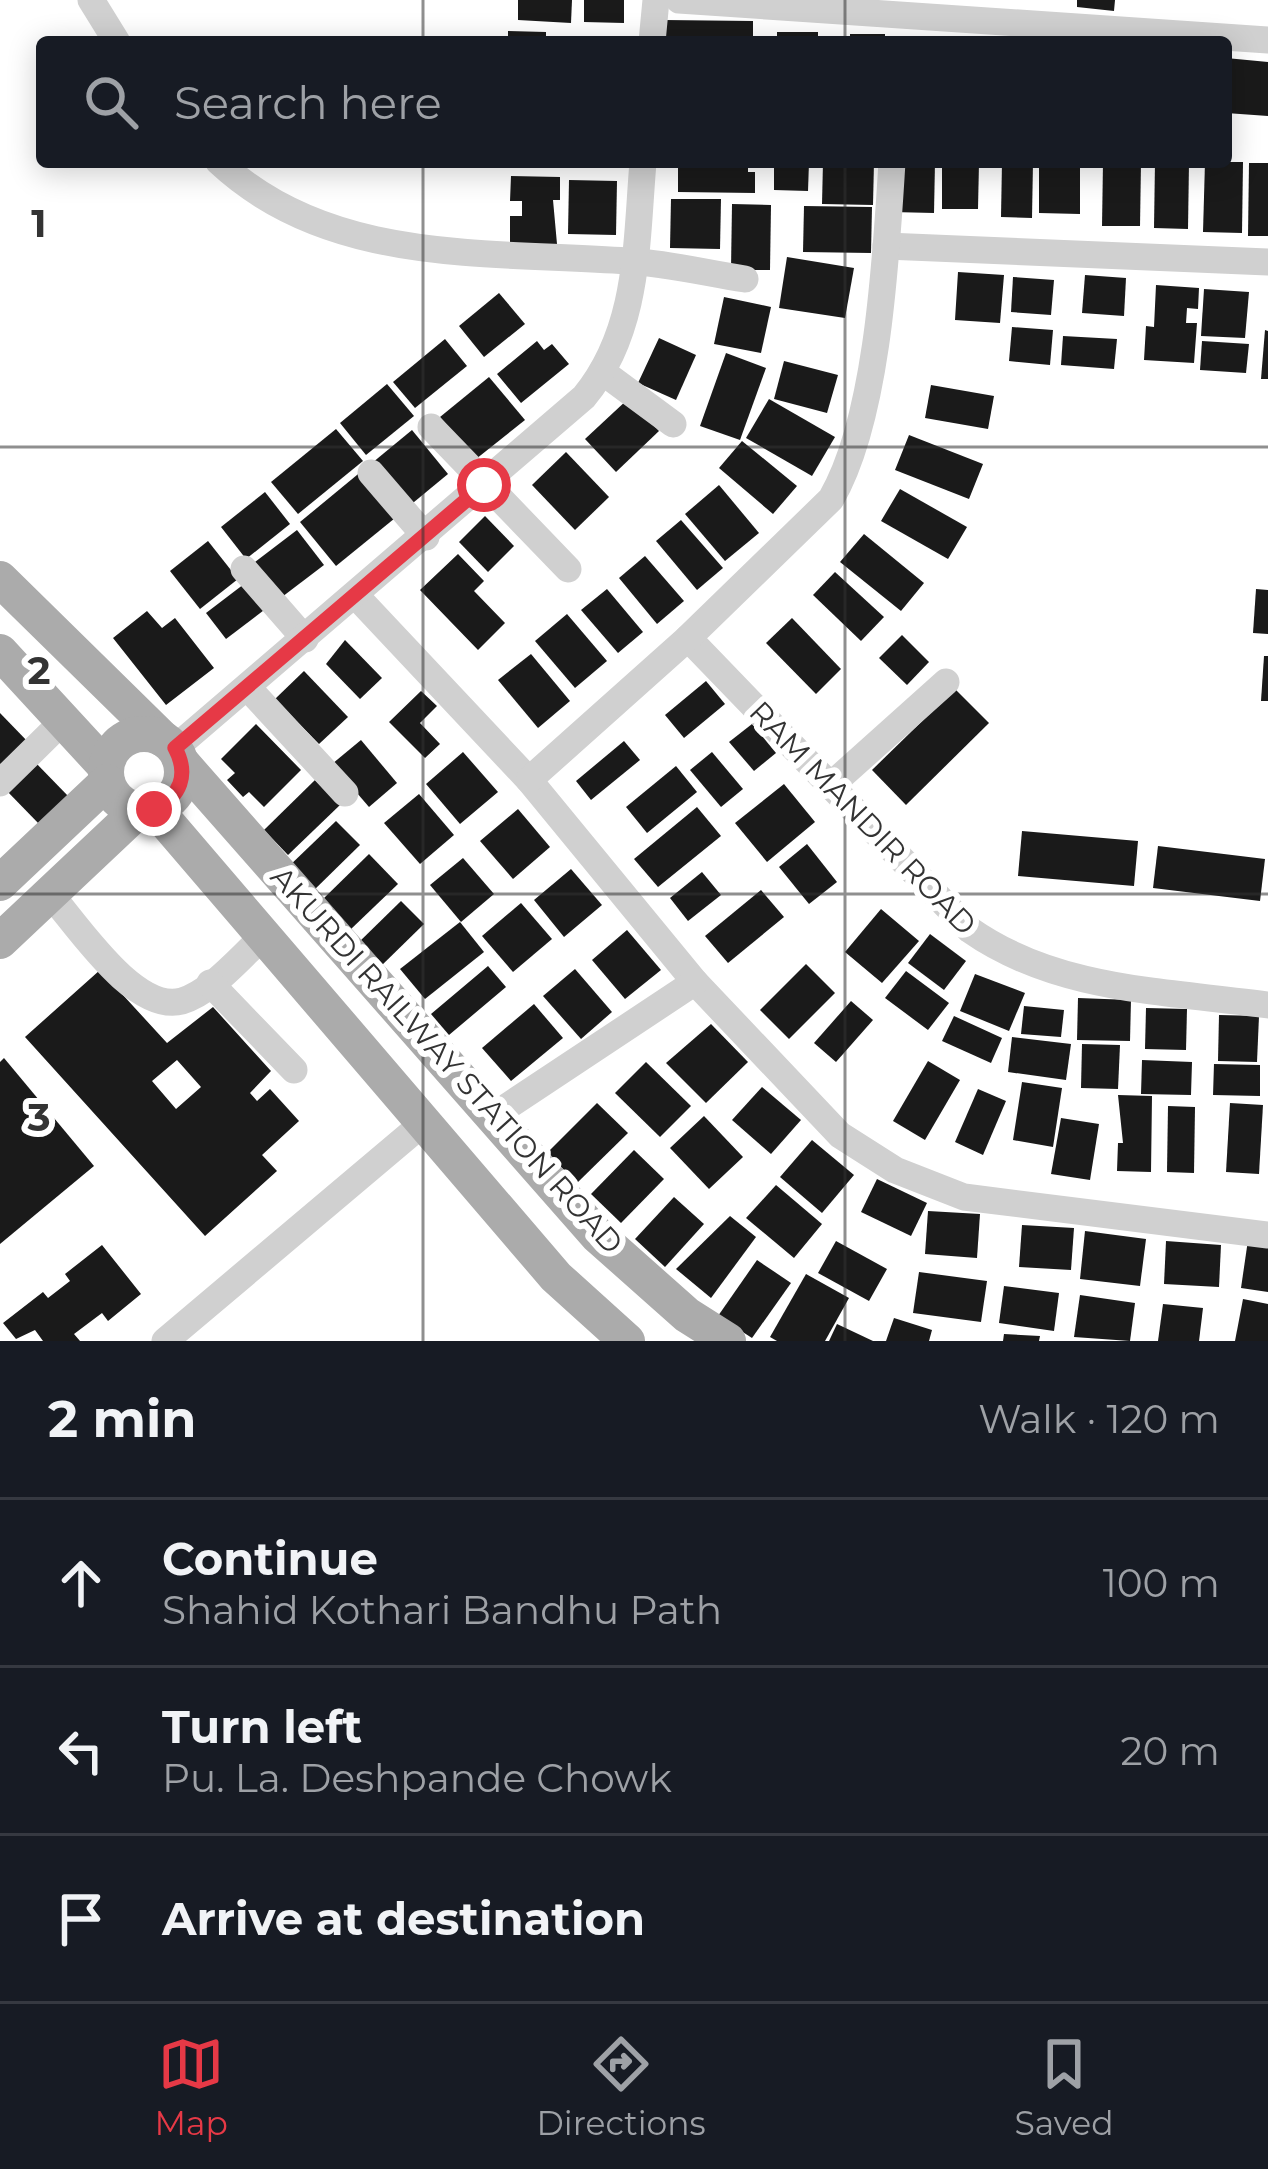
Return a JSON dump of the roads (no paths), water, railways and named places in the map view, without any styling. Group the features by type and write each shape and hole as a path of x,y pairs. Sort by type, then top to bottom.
{"main road":[{"name":"AKURDI RAILWAY STATION ROAD","path":"0,579 173,750 598,1236 687,1316 728,1341"},
{"path":"3,662 63,721 106,775 119,801 147,809"},
{"path":"0,883 106,775 111,753 127,738 149,734 173,750 178,791 147,809 0,941"},
{"name":"AKURDI RAILWAY STATION ROAD","path":"147,809 556,1277 627,1341"}],"street":[{"path":"91,0 113,36"},
{"path":"653,36 656,0"},
{"path":"679,0 901,29 1135,36"},
{"path":"1232,39 1268,40"},
{"path":"226,168 242,183 309,222 366,241 635,261 745,279"},
{"path":"173,750 358,597 604,373 626,322 643,168"},
{"path":"529,780 688,638 831,499 847,473 860,427 886,246 892,168"},
{"path":"886,246 1268,262"},
{"path":"604,373 673,424"},
{"path":"431,427 568,569"},
{"path":"371,472 426,537"},
{"path":"244,569 305,639"},
{"path":"358,597 529,780 694,982 840,1135 895,1170 964,1197 1268,1235"},
{"name":"RAM MANDIR ROAD","path":"688,638 970,930 1006,955 1085,981 1268,1005"},
{"path":"830,786 946,682"},
{"path":"248,688 345,793"},
{"path":"0,784 63,721"},
{"path":"50,894 130,986 152,999 178,1003 263,938"},
{"path":"493,1116 694,982"},
{"path":"210,983 294,1070"},
{"path":"165,1341 422,1125"}]}
